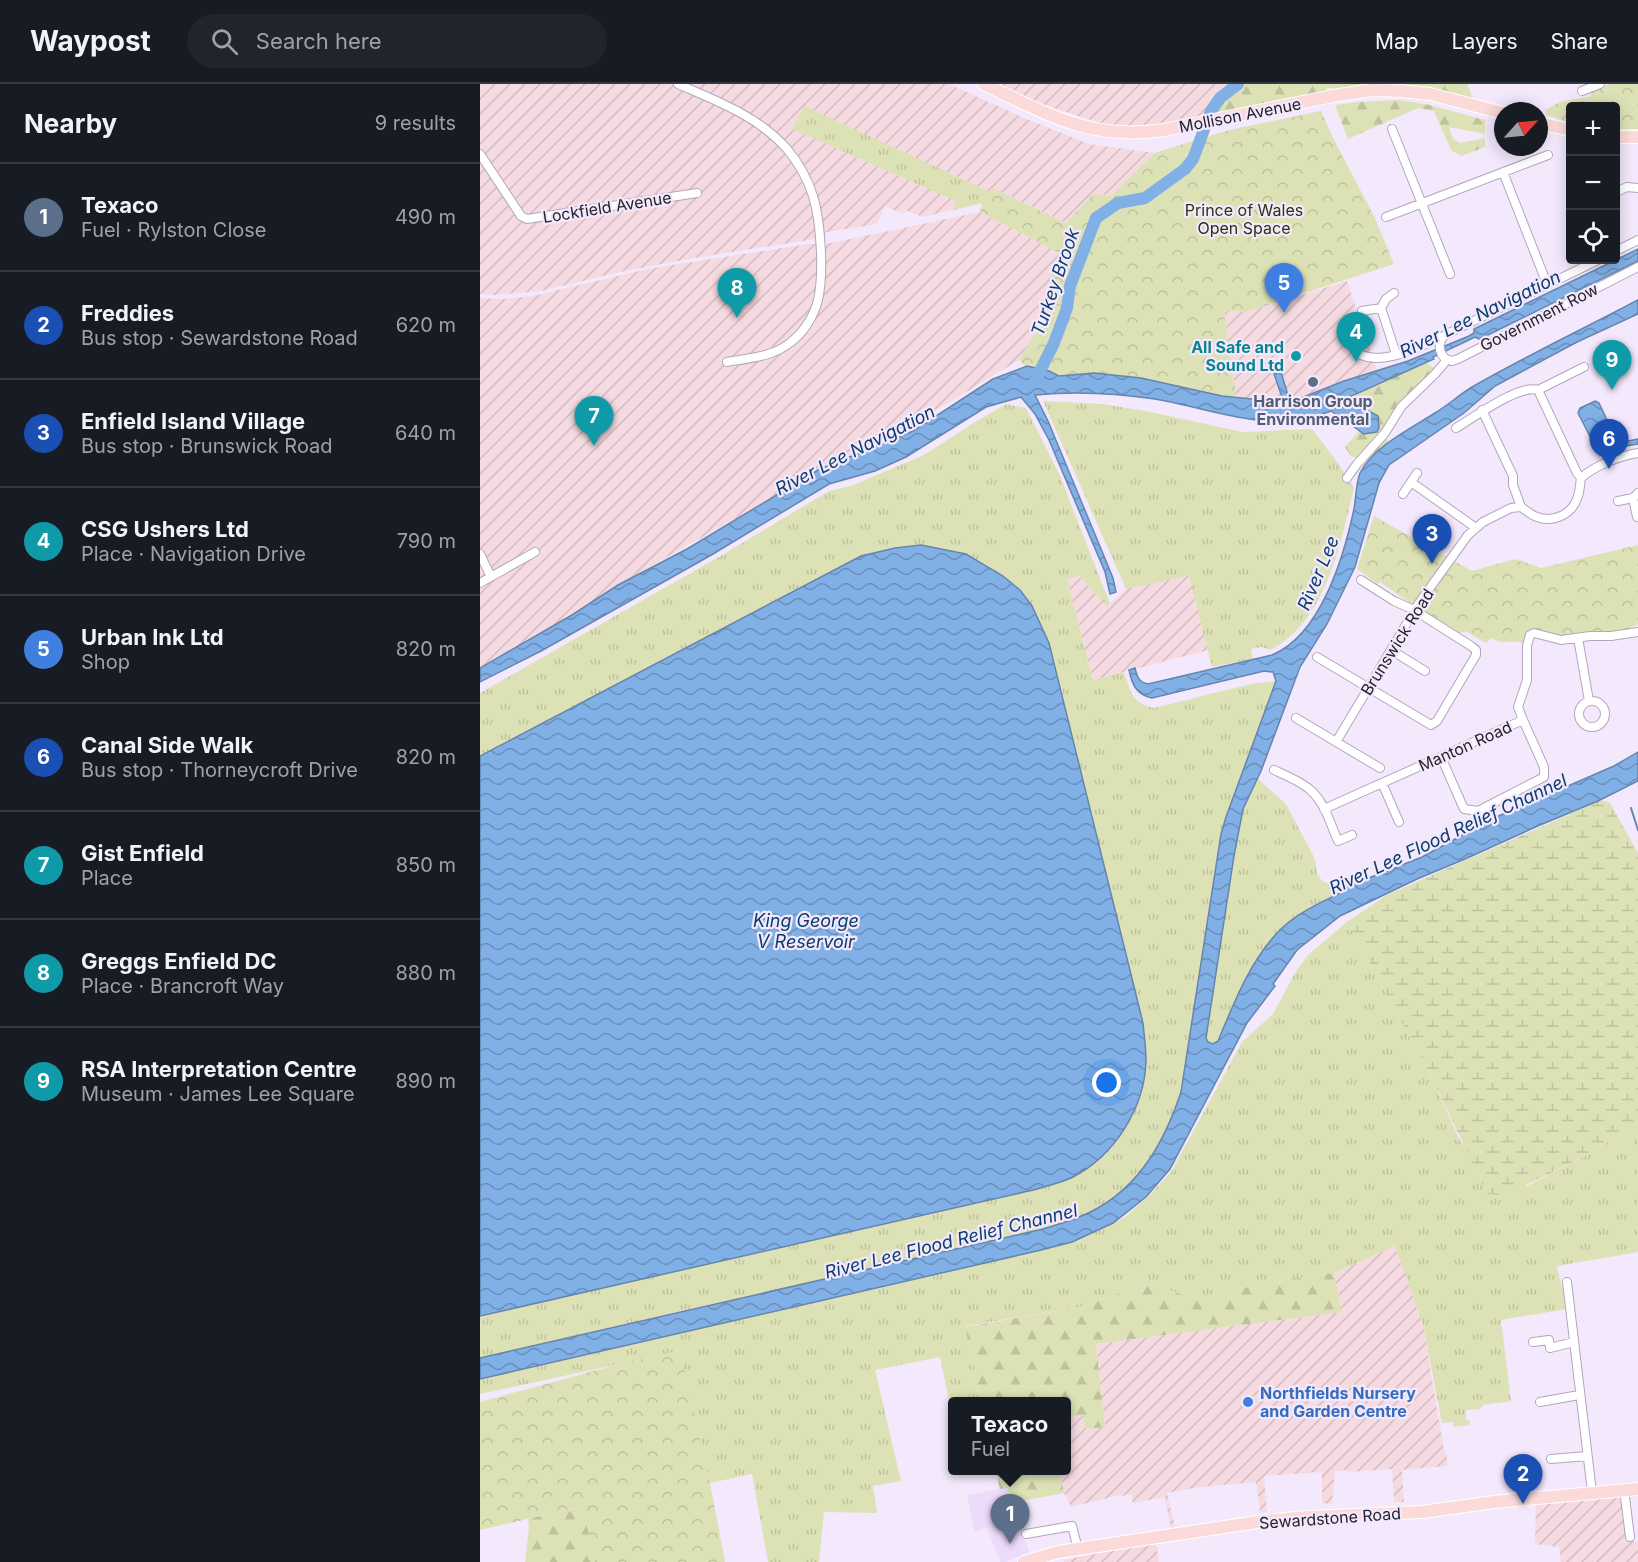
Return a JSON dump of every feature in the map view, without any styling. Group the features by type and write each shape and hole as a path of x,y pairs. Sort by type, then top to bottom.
{"main road":[{"name":"Mollison Avenue","path":"984,84 1069,123 1096,130 1140,134 1372,90 1430,94 1494,111"},
{"path":"1548,125 1566,129"},
{"path":"1620,137 1638,137"},
{"name":"Sewardstone Road","path":"1024,1562 1078,1549 1264,1521 1307,1516 1422,1512 1493,1498 1638,1489"}],"street":[{"path":"678,84 732,108 757,122 772,134 788,150 806,177 819,220 818,300 809,322 792,341 780,349 766,355 727,362"},
{"path":"1582,91 1600,84"},
{"path":"1392,129 1450,274"},
{"name":"Lockfield Avenue","path":"480,154 521,216 527,219 698,193"},
{"path":"1386,217 1545,156"},
{"path":"1503,172 1547,284"},
{"path":"1620,190 1627,187 1638,188"},
{"path":"1620,249 1638,240"},
{"path":"1361,355 1373,359 1396,354 1442,337 1590,264"},
{"name":"Government Row","path":"1443,353 1452,361 1458,359 1638,267"},
{"path":"1394,293 1386,299 1382,308 1396,354"},
{"path":"1362,311 1382,308"},
{"path":"1347,478 1385,433 1401,407 1443,353 1442,337"},
{"path":"1456,428 1482,410 1529,388 1538,390 1584,367"},
{"path":"1538,390 1577,473 1581,477"},
{"path":"1482,410 1513,476 1513,485 1521,507 1538,517 1548,519 1562,516 1572,508 1578,498 1581,477"},
{"path":"1581,477 1601,466 1638,453"},
{"path":"1403,494 1417,473"},
{"path":"1411,482 1476,528"},
{"path":"1618,501 1636,496 1637,518"},
{"name":"Brunswick Road","path":"1336,742 1414,610 1455,551 1476,528 1494,516 1511,508 1521,507"},
{"path":"480,583 535,552"},
{"path":"480,554 491,577"},
{"path":"1317,657 1431,725 1437,721 1476,655 1476,650 1414,610 1394,601 1361,580"},
{"name":"Manton Road","path":"1324,809 1523,720 1518,707 1527,680 1527,646 1530,635 1534,633 1561,640 1638,632"},
{"path":"1578,638 1589,701"},
{"path":"1391,650 1425,670"},
{"path":"1589,701 1598,702 1605,712 1604,720 1595,731 1586,726 1579,717 1580,709 1589,701"},
{"path":"1296,718 1380,768"},
{"path":"1441,757 1464,809 1478,811 1544,777 1544,767 1523,720"},
{"path":"1274,770 1306,786 1314,793 1324,809 1338,842 1352,835"},
{"path":"1382,783 1399,822"},
{"path":"1567,1282 1592,1492"},
{"path":"1533,1342 1549,1340 1550,1348 1574,1342"},
{"path":"1540,1402 1579,1395"},
{"path":"1551,1459 1587,1456"},
{"path":"1624,1489 1630,1537"},
{"path":"1026,1534 1072,1526 1078,1549"}],"shaded area":[{"path":"480,84 949,84 1089,144 1154,153 1111,196 1093,194 1066,223 992,188 982,203 923,217 907,211 902,214 885,206 877,224 827,232 816,239 694,258 620,272 541,291 480,294"},
{"path":"993,84 1233,84 1218,96 1205,115 1157,125 1116,128 1022,98"},
{"path":"980,212 1063,255 1051,271 1049,311 1019,360 897,434 729,522 480,668 480,298 503,299 533,296 647,269 808,244 826,244"},
{"path":"1347,281 1377,371 1296,400 1272,401 1236,397 1224,311 1246,312"},
{"path":"1189,575 1208,650 1093,680 1067,579 1079,576 1106,605 1126,589"},
{"path":"1395,1246 1423,1325 1447,1466 1402,1470 1404,1502 1394,1502 1392,1469 1335,1471 1332,1504 1322,1503 1322,1472 1264,1476 1267,1512 1260,1512 1256,1482 1200,1487 1167,1493 1175,1527 1171,1529 1165,1497 1133,1503 1131,1495 1116,1496 1071,1507 1064,1493 1060,1475 1071,1475 1071,1417 1083,1415 1105,1427 1096,1344 1342,1312 1334,1273"},
{"path":"1007,1488 1016,1525 1029,1552 1006,1562 1000,1562 987,1528 975,1532 967,1495"},
{"path":"1620,1495 1629,1539 1638,1542 1638,1562 1561,1562 1559,1547 1535,1544 1536,1499"},
{"path":"1156,1542 1159,1562 1064,1562 1063,1560"}],"green space":[{"path":"1233,84 1467,84 1474,101 1393,87 1355,87 1339,91 1327,87 1326,95 1205,115 1217,98"},
{"path":"1610,84 1638,84 1638,129 1620,129 1620,102 1566,102 1566,122 1548,115 1548,108 1560,102 1591,96 1590,92"},
{"path":"1399,100 1430,105 1485,120 1485,134 1449,127 1453,139 1460,143 1485,138 1485,147 1461,156 1451,150 1434,111 1418,108 1348,139 1335,105"},
{"path":"805,106 990,192 982,203 953,210 956,201 792,129"},
{"name":"Prince of Wales Open Space","path":"1321,111 1374,216 1394,264 1246,312 1224,311 1236,397 1141,378 1094,373 1059,376 1049,371 1026,366 1019,360 1049,311 1051,271 1063,255 980,212 982,203 992,188 1066,223 1093,194 1111,196 1154,153 1229,130"},
{"path":"1425,363 1435,368 1385,428 1388,442 1370,460 1368,451 1357,458 1351,456 1345,447 1359,431 1364,434 1369,411 1345,406 1344,399"},
{"path":"1043,401 1102,404 1242,432 1312,429 1354,488 1328,580 1317,602 1289,638 1270,650 1262,647 1251,649 1253,659 1212,667 1189,576 1126,589"},
{"path":"1006,404 1026,408 1060,476 1110,604 1106,605 1079,576 1067,579 1093,680 1124,672 1136,700 1154,708 1251,684 1276,681 1221,834 1181,1092 1156,1149 1131,1182 1116,1196 1099,1208 1043,1229 480,1358 480,1316 1033,1190 1071,1178 1097,1162 1115,1143 1127,1124 1146,1062 1143,1023 1049,643 1032,606 1020,590 987,565 966,554 922,545 861,556 480,756 480,693 717,558 829,491 851,486 924,455"},
{"path":"1374,516 1472,571 1515,559 1541,568 1638,545 1638,624 1628,629 1600,634 1569,636 1529,633 1523,642 1499,642 1491,638 1486,643 1465,631 1456,635 1380,582 1378,584 1357,569"},
{"path":"1258,779 1286,804 1315,859 1317,873 1322,881 1337,887 1340,893 1310,907 1245,978 1218,1041 1213,1044 1206,1038 1234,856 1243,809"},
{"path":"1602,800 1610,803 1638,853 1638,1123 1589,1154 1547,1175 1503,1195 1487,1194 1430,1074 1347,922 1387,895"},
{"path":"1347,922 1430,1074 1460,1141 1503,1195 1526,1184 1527,1186 1589,1154 1638,1123 1638,1252 1557,1266 1567,1309 1501,1320 1511,1401 1466,1410 1466,1420 1469,1420 1470,1425 1454,1427 1453,1422 1442,1423 1423,1325 1395,1246 1334,1273 1264,1283 1200,1299 1145,1284 1080,1307 966,1326 980,1397 948,1397 940,1357 875,1370 901,1481 873,1486 877,1513 824,1512 819,1562 768,1562 752,1474 710,1483 679,1351 480,1394 480,1379 1037,1251 1072,1242 1124,1218 1171,1172 1242,1042 1273,1014 1307,956"},
{"path":"1334,1273 1342,1312 1096,1344 1105,1427 1085,1429 1083,1415 1071,1417 1071,1397 980,1397 965,1327 1080,1307 1145,1284 1200,1299 1264,1283"},
{"path":"680,1351 710,1483 725,1562 595,1562 583,1506 480,1530 480,1402 623,1363"},
{"path":"997,1475 1060,1475 1064,1493 1010,1503 1007,1488 1000,1489"},
{"path":"583,1506 595,1562 525,1562 528,1519"}],"water":[{"path":"1638,249 1638,261 1490,334 1479,339 1475,337 1433,357 1434,359 1338,402 1378,416 1377,432 1364,434 1331,411 1309,418 1265,421 1140,397 1080,393 1035,395 1113,578 1116,592 1110,594 1105,572 1049,440 1035,414 1021,397 986,407 906,457 875,471 829,484 713,554 541,651 480,682 480,668 572,615 618,585 687,549 818,470 913,431 993,379 1027,366 1059,376 1094,373 1141,378 1222,396 1272,401 1282,397 1273,371 1280,369 1288,395 1296,400 1344,381 1408,361 1469,336 1474,333 1474,329 1607,264 1620,264 1620,258"},
{"path":"1638,300 1638,314 1577,342 1495,386 1464,413 1389,465 1379,483 1355,567 1327,624 1300,667 1261,771 1243,809 1206,1038 1208,1042 1213,1044 1218,1041 1250,970 1268,944 1292,920 1340,893 1337,887 1349,881 1361,881 1422,857 1494,818 1614,766 1638,752 1638,781 1598,801 1417,879 1340,916 1297,950 1273,984 1275,986 1247,1023 1170,1169 1146,1197 1113,1223 1072,1242 1037,1251 480,1379 480,1358 1043,1229 1099,1208 1116,1196 1131,1182 1156,1149 1181,1092 1221,834 1276,681 1273,672 1264,671 1152,698 1138,692 1129,670 1135,668 1139,679 1148,684 1272,655 1289,645 1304,630 1328,592 1350,528 1360,473 1374,455 1393,439 1472,387"},
{"path":"1595,401 1599,403 1618,443 1638,439 1638,444 1620,447 1603,456 1599,454 1578,413 1580,408"},
{"name":"King George V Reservoir","path":"921,545 966,554 1003,576 1020,590 1032,606 1049,643 1143,1023 1146,1055 1144,1078 1140,1096 1124,1129 1102,1157 1088,1168 1064,1181 480,1316 480,756 861,556"}],"waterway":[{"name":"Turkey Brook","path":"1035,381 1054,343 1067,308 1070,286 1096,218 1118,203 1145,198 1185,169 1193,159 1211,111 1220,98 1238,84"},
{"path":"1631,808 1638,830"}],"place":[{"name":"Urban Ink Ltd","path":"1284,313"},
{"name":"Greggs Enfield DC","path":"737,318"},
{"name":"All Safe and Sound Ltd","path":"1296,356"},
{"name":"CSG Ushers Ltd","path":"1356,362"},
{"name":"Harrison Group Environmental","path":"1313,382"},
{"name":"RSA Interpretation Centre","path":"1612,390"},
{"name":"Gist Enfield","path":"594,446"},
{"name":"Canal Side Walk","path":"1609,469"},
{"name":"Enfield Island Village","path":"1432,564"},
{"name":"Northfields Nursery and Garden Centre","path":"1248,1402"},
{"name":"Freddies","path":"1523,1504"},
{"name":"Texaco","path":"1010,1544"}],"water label":[{"name":"River Lee Navigation","path":"1480,314"},
{"name":"River Lee Navigation","path":"855,450"},
{"name":"River Lee","path":"1318,573"},
{"name":"River Lee Flood Relief Channel","path":"1448,834"},
{"name":"River Lee Flood Relief Channel","path":"951,1241"}]}
